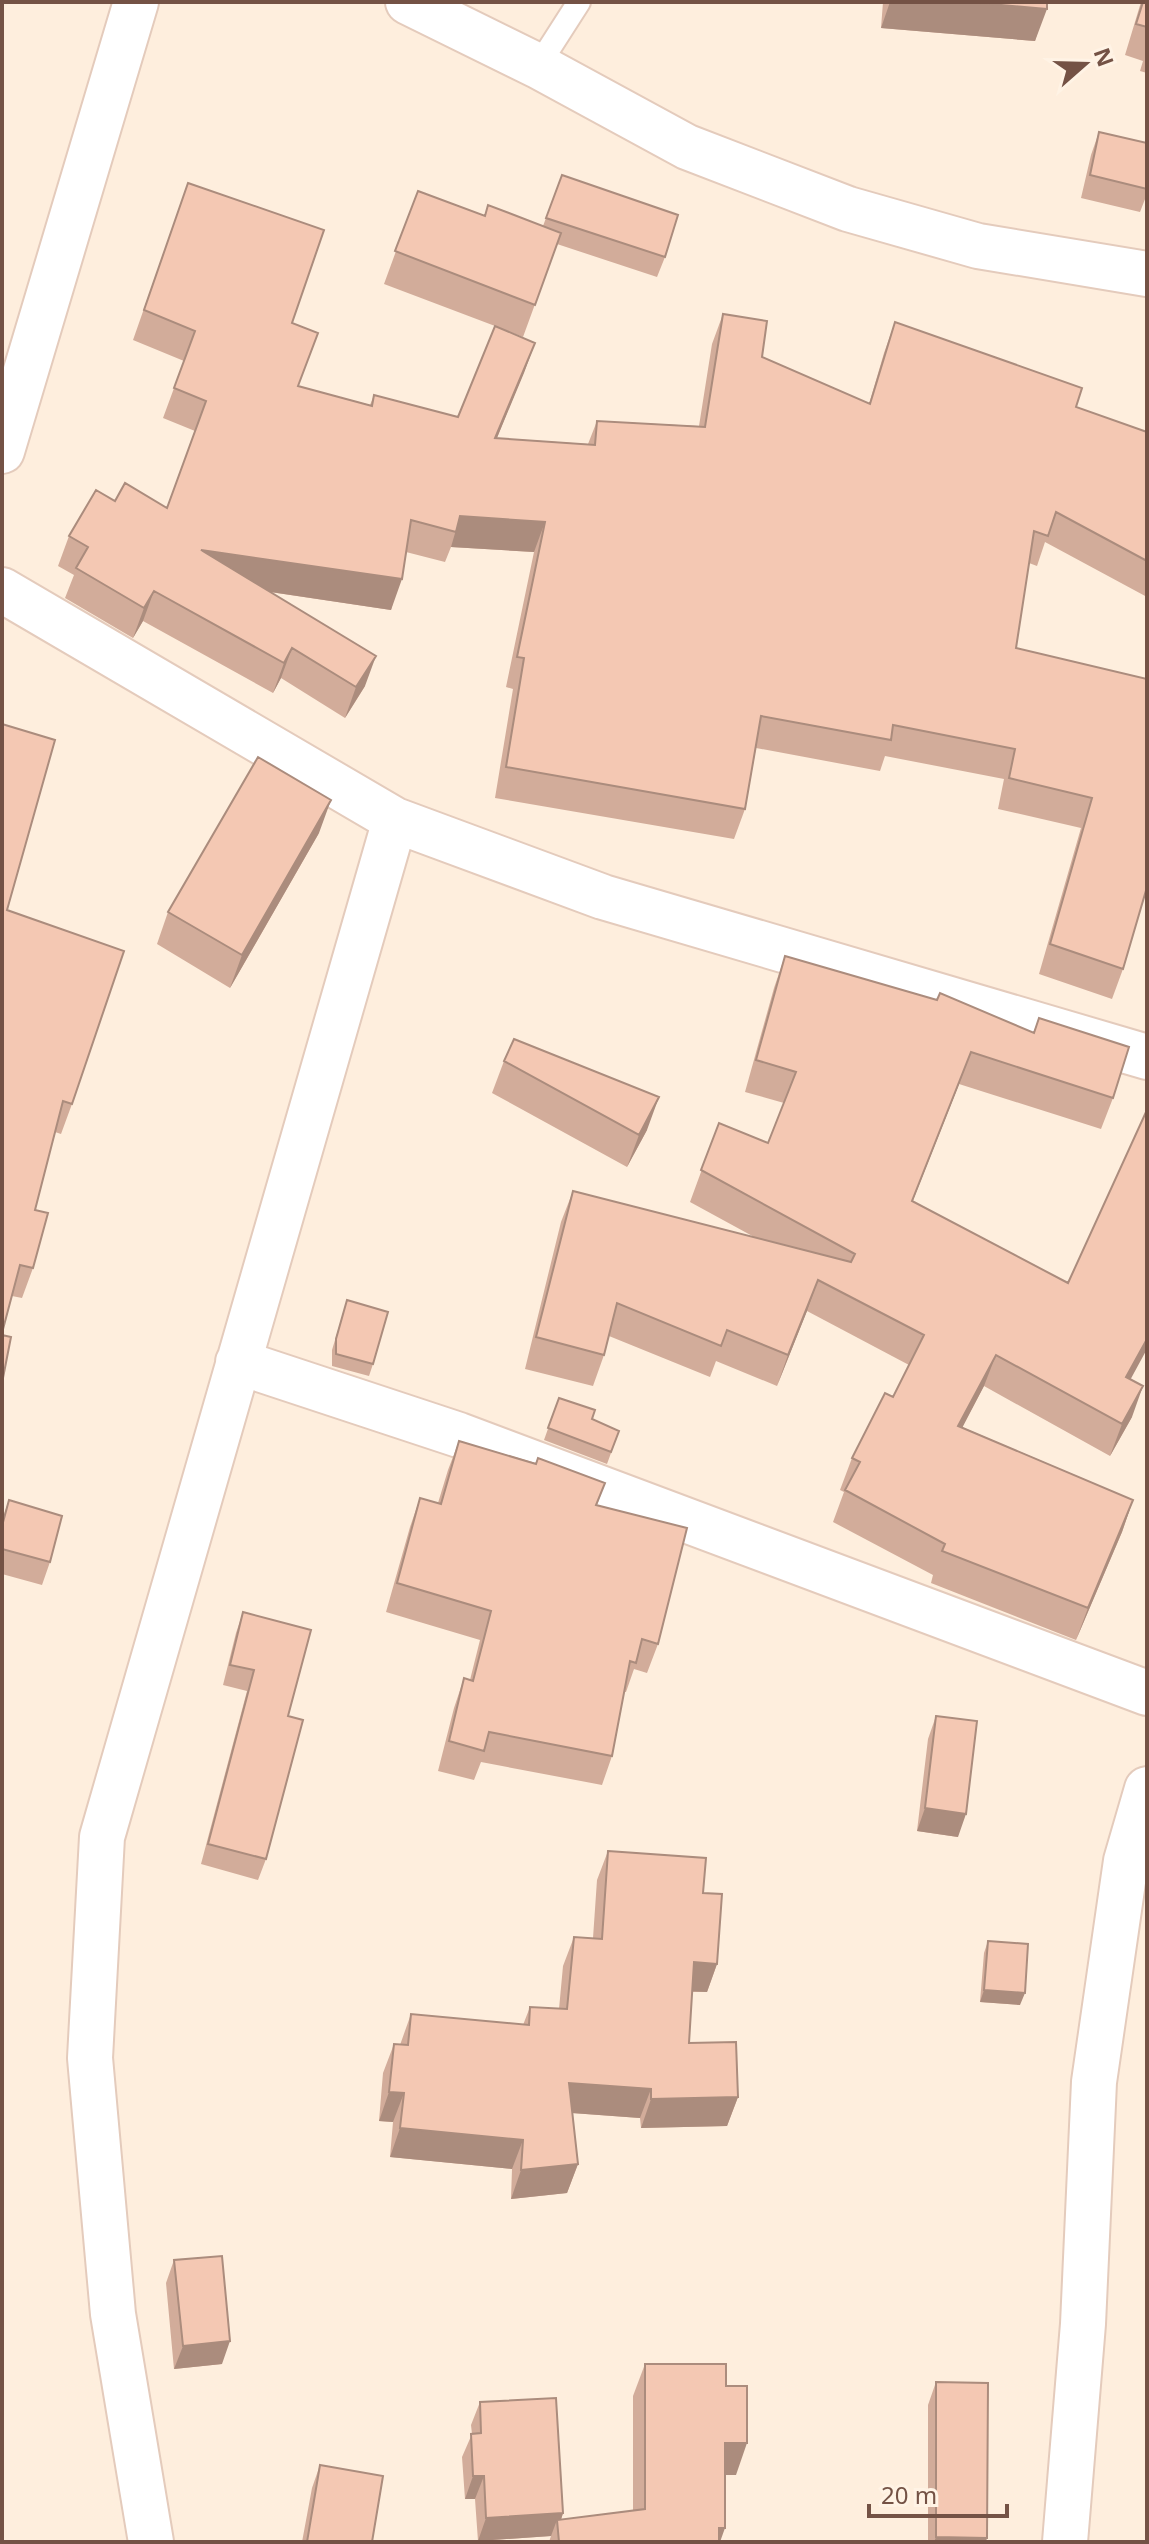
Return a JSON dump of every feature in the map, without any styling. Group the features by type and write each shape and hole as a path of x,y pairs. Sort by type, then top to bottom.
{"street":[{"path":"2,451 136,2"},
{"path":"408,2 538,66 687,147 848,209 978,246 1147,274"},
{"path":"2,590 395,820 603,897 1147,1057"},
{"path":"151,2542 113,2314 90,2058 102,1837 395,820"},
{"path":"238,1362 459,1435 1147,1693"},
{"path":"1065,2542 1083,2324 1094,2082 1126,1861 1147,1789"}],"lane":[{"path":"538,66 579,2"}],"building":[{"path":"968,2 1047,2 1047,9"},
{"path":"1143,2 1147,2 1147,27 1136,24"},
{"path":"1099,132 1147,143 1147,189 1090,175"},
{"path":"562,175 678,215 665,257 546,218"},
{"path":"188,183 324,230 292,323 318,333 298,386 372,406 374,395 458,417 495,326 535,343 495,438 595,445 597,421 705,427 723,314 767,321 762,357 870,404 895,322 1082,388 1076,407 1147,432 1147,561 1056,512 1048,536 1034,531 1016,648 1147,679 1147,887 1123,969 1050,944 1092,798 1009,778 1015,749 893,725 891,740 761,716 745,809 506,767 524,658 517,657 545,522 460,516 456,532 411,520 402,579 201,550 376,656 356,687 292,648 284,663 154,591 144,608 76,568 88,547 69,536 96,490 115,501 125,483 167,508 206,401 174,388 195,331 144,310"},
{"path":"418,191 485,216 488,205 561,233 535,305 395,251"},
{"path":"2,724 55,740 7,910 124,951 72,1104 63,1101 35,1210 48,1213 33,1268 20,1265 2,1333"},
{"path":"258,757 331,800 242,955 168,912"},
{"path":"785,956 937,1000 940,993 1034,1033 1039,1018 1129,1047 1113,1098 971,1052 912,1201 1068,1283 1147,1113 1147,1339 1126,1377 1143,1386 1122,1424 996,1355 958,1426 1133,1500 1088,1608 942,1551 945,1544 845,1490 860,1462 852,1458 885,1393 893,1397 924,1335 818,1280 788,1355 727,1330 721,1346 617,1303 604,1355 536,1337 573,1191 851,1262 855,1254 701,1170 719,1123 768,1143 796,1072 756,1060"},
{"path":"514,1039 659,1097 639,1135 504,1061"},
{"path":"347,1300 388,1312 373,1364 336,1354 336,1339"},
{"path":"2,1335 11,1337 2,1383"},
{"path":"559,1398 595,1410 592,1419 619,1431 611,1452 548,1428"},
{"path":"459,1441 536,1464 538,1458 605,1483 596,1505 687,1528 658,1644 642,1639 636,1663 630,1661 612,1756 489,1732 484,1751 449,1741 464,1678 473,1681 491,1611 397,1583 420,1498 441,1504"},
{"path":"9,1500 62,1516 50,1562 2,1549 2,1526"},
{"path":"243,1612 311,1630 288,1716 303,1720 266,1859 208,1844 254,1670 230,1665"},
{"path":"936,1716 977,1721 966,1814 925,1808"},
{"path":"608,1851 706,1858 703,1893 722,1894 717,1964 694,1962 689,2043 736,2042 738,2097 651,2099 651,2089 569,2083 578,2164 521,2170 523,2140 400,2128 404,2093 389,2092 394,2044 408,2045 411,2014 529,2025 530,2007 567,2009 574,1937 602,1939"},
{"path":"988,1941 1028,1944 1025,1993 984,1990"},
{"path":"222,2256 230,2341 183,2346 174,2260"},
{"path":"645,2364 726,2364 726,2386 747,2386 747,2443 725,2443 725,2528 719,2528 719,2542 559,2542 557,2520 645,2509"},
{"path":"936,2382 988,2383 987,2538 936,2537"},
{"path":"556,2398 563,2513 486,2518 484,2476 473,2476 471,2434 481,2433 480,2402"},
{"path":"320,2465 383,2476 372,2542 307,2542"}]}
